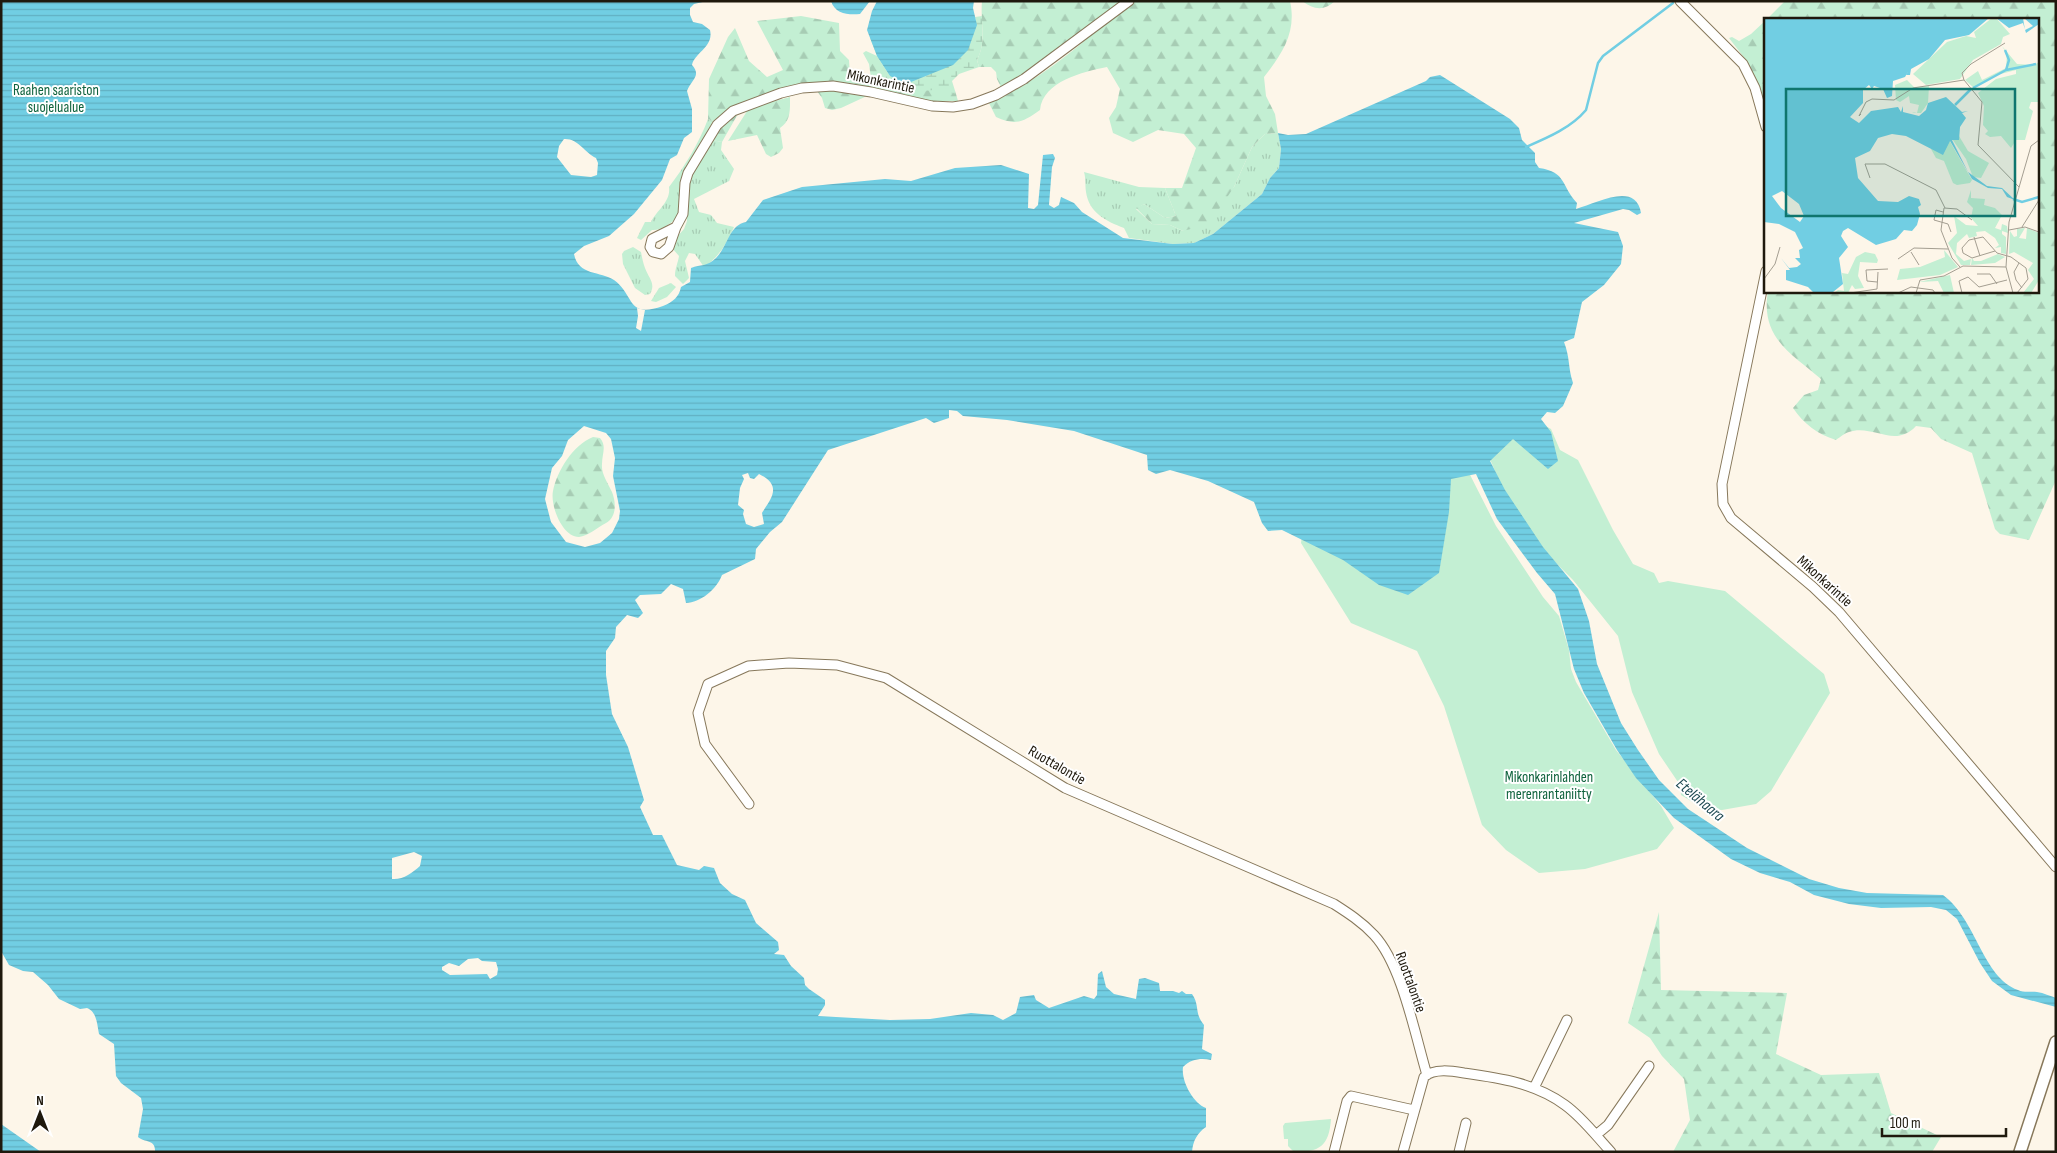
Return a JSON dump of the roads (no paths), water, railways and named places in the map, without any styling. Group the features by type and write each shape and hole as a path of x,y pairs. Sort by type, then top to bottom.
{"street":[{"name":"Mikonkarintie","path":"676,227 684,208 684,190 688,173 717,125 733,111 780,93 802,88 833,86 871,92 932,106 953,107 972,104 996,95 1024,79 1129,1"},
{"path":"1680,1 1743,64 1755,88 1764,120"},
{"name":"Mikonkarintie","path":"1764,281 1722,484 1724,508 1736,523 1813,586 1843,616 2056,867"},
{"name":"Ruottalontie","path":"749,804 705,744 698,713 708,684 748,666 790,663 837,665 886,678 1065,788 1334,904 1347,912 1374,935 1390,962 1403,992 1427,1074"},
{"path":"1534,1088 1567,1020"},
{"path":"2020,1152 2056,1042"},
{"path":"1596,1135 1608,1125 1649,1066"},
{"path":"1403,1152 1422,1081 1427,1074 1432,1072 1454,1071 1495,1077 1534,1088 1566,1106 1611,1152"},
{"path":"1334,1152 1347,1101 1352,1096 1414,1110"},
{"path":"1459,1152 1466,1123"}],"water":[{"path":"1,1 707,1 694,4 690,8 693,22 702,24 710,30 707,45 692,65 696,75 687,91 692,109 692,132 684,138 677,155 670,159 662,180 634,214 609,236 584,246 574,254 580,266 585,270 614,280 621,286 633,304 643,310 663,306 675,299 681,287 690,282 691,268 713,261 736,227 746,222 763,200 802,187 885,179 911,181 955,168 1001,165 1029,174 1028,208 1034,209 1038,205 1043,155 1053,154 1055,158 1052,167 1049,205 1054,208 1059,205 1061,197 1074,203 1082,212 1123,238 1173,244 1194,243 1213,234 1262,194 1270,178 1279,168 1281,149 1278,133 1288,135 1306,134 1426,81 1430,77 1440,75 1510,119 1519,128 1522,140 1535,153 1535,162 1539,168 1559,176 1577,203 1576,209 1614,197 1624,196 1632,198 1638,203 1641,213 1637,215 1623,209 1574,223 1618,232 1623,246 1621,264 1604,285 1582,302 1574,338 1564,342 1573,383 1563,406 1555,413 1547,412 1541,419 1551,432 1558,461 1548,469 1513,439 1490,461 1505,490 1543,547 1578,589 1589,621 1597,664 1621,723 1659,780 1688,809 1747,848 1809,879 1839,888 1867,893 1943,895 1955,906 1987,961 2006,983 2020,991 2040,992 2056,998 2056,1007 2011,995 1992,981 1980,963 1957,919 1946,910 1931,907 1881,908 1849,904 1814,895 1790,882 1760,873 1731,859 1674,818 1636,778 1617,750 1584,693 1574,669 1555,594 1497,519 1476,474 1451,479 1449,512 1439,573 1408,595 1379,585 1343,560 1282,530 1268,531 1262,523 1254,502 1208,481 1170,470 1156,474 1148,470 1147,455 1074,431 1007,420 963,416 957,411 949,410 949,418 934,423 926,418 828,450 782,522 770,532 756,549 755,559 722,575 712,590 702,598 686,603 683,589 671,584 661,594 640,595 635,600 643,613 638,618 627,615 616,627 615,638 606,651 606,675 612,714 628,747 644,800 640,807 653,835 662,835 677,865 699,870 704,866 714,868 720,883 732,894 745,900 756,923 778,942 779,950 774,954 784,955 791,966 804,978 805,985 825,1000 825,1005 818,1016 890,1020 930,1019 971,1013 993,1015 1003,1020 1016,1013 1020,997 1034,995 1036,1000 1049,1008 1084,996 1094,999 1097,995 1098,974 1102,971 1106,987 1114,994 1136,999 1139,979 1145,978 1159,983 1160,991 1179,993 1182,991 1186,994 1192,994 1199,1017 1204,1025 1202,1049 1212,1054 1211,1060 1196,1060 1189,1062 1183,1067 1184,1079 1192,1097 1206,1108 1206,1127 1196,1138 1192,1152 155,1152 152,1143 138,1137 143,1109 141,1098 121,1083 116,1076 114,1044 99,1034 93,1012 87,1008 80,1009 59,999 48,985 33,972 23,971 9,965 1,951","holes":["564,139 577,143 596,158 598,163 597,175 591,177 571,175 557,157 559,146","584,426 606,433 611,439 615,458 613,476 620,511 619,519 612,533 600,543 585,547 566,542 551,522 545,499 552,468 562,456 568,440","748,473 750,478 754,479 759,474 771,483 773,492 762,513 764,524 754,527 746,524 743,514 744,510 738,505 740,488 744,479 742,475","414,852 422,856 420,866 414,871 404,877 392,879 392,858","478,958 482,961 496,962 498,969 497,975 490,979 487,974 450,975 442,970 442,967 449,963 459,966 468,959"]},
{"path":"831,1 870,1 860,14 847,14 836,9"},
{"path":"877,1 974,1 973,8 977,25 968,50 953,65 906,84 890,76 877,56 867,30"},
{"path":"1,1124 41,1152 1,1152"}],"waterway":[{"path":"1526,147 1558,132 1580,116 1586,110 1598,63 1603,56 1673,3"}],"park label":[{"name":"Raahen saariston suojelualue","path":"56,98"},
{"name":"Mikonkarinlahden merenrantaniitty","path":"1549,786"}],"water label":[{"name":"Etelähaara","path":"1701,799"}]}
